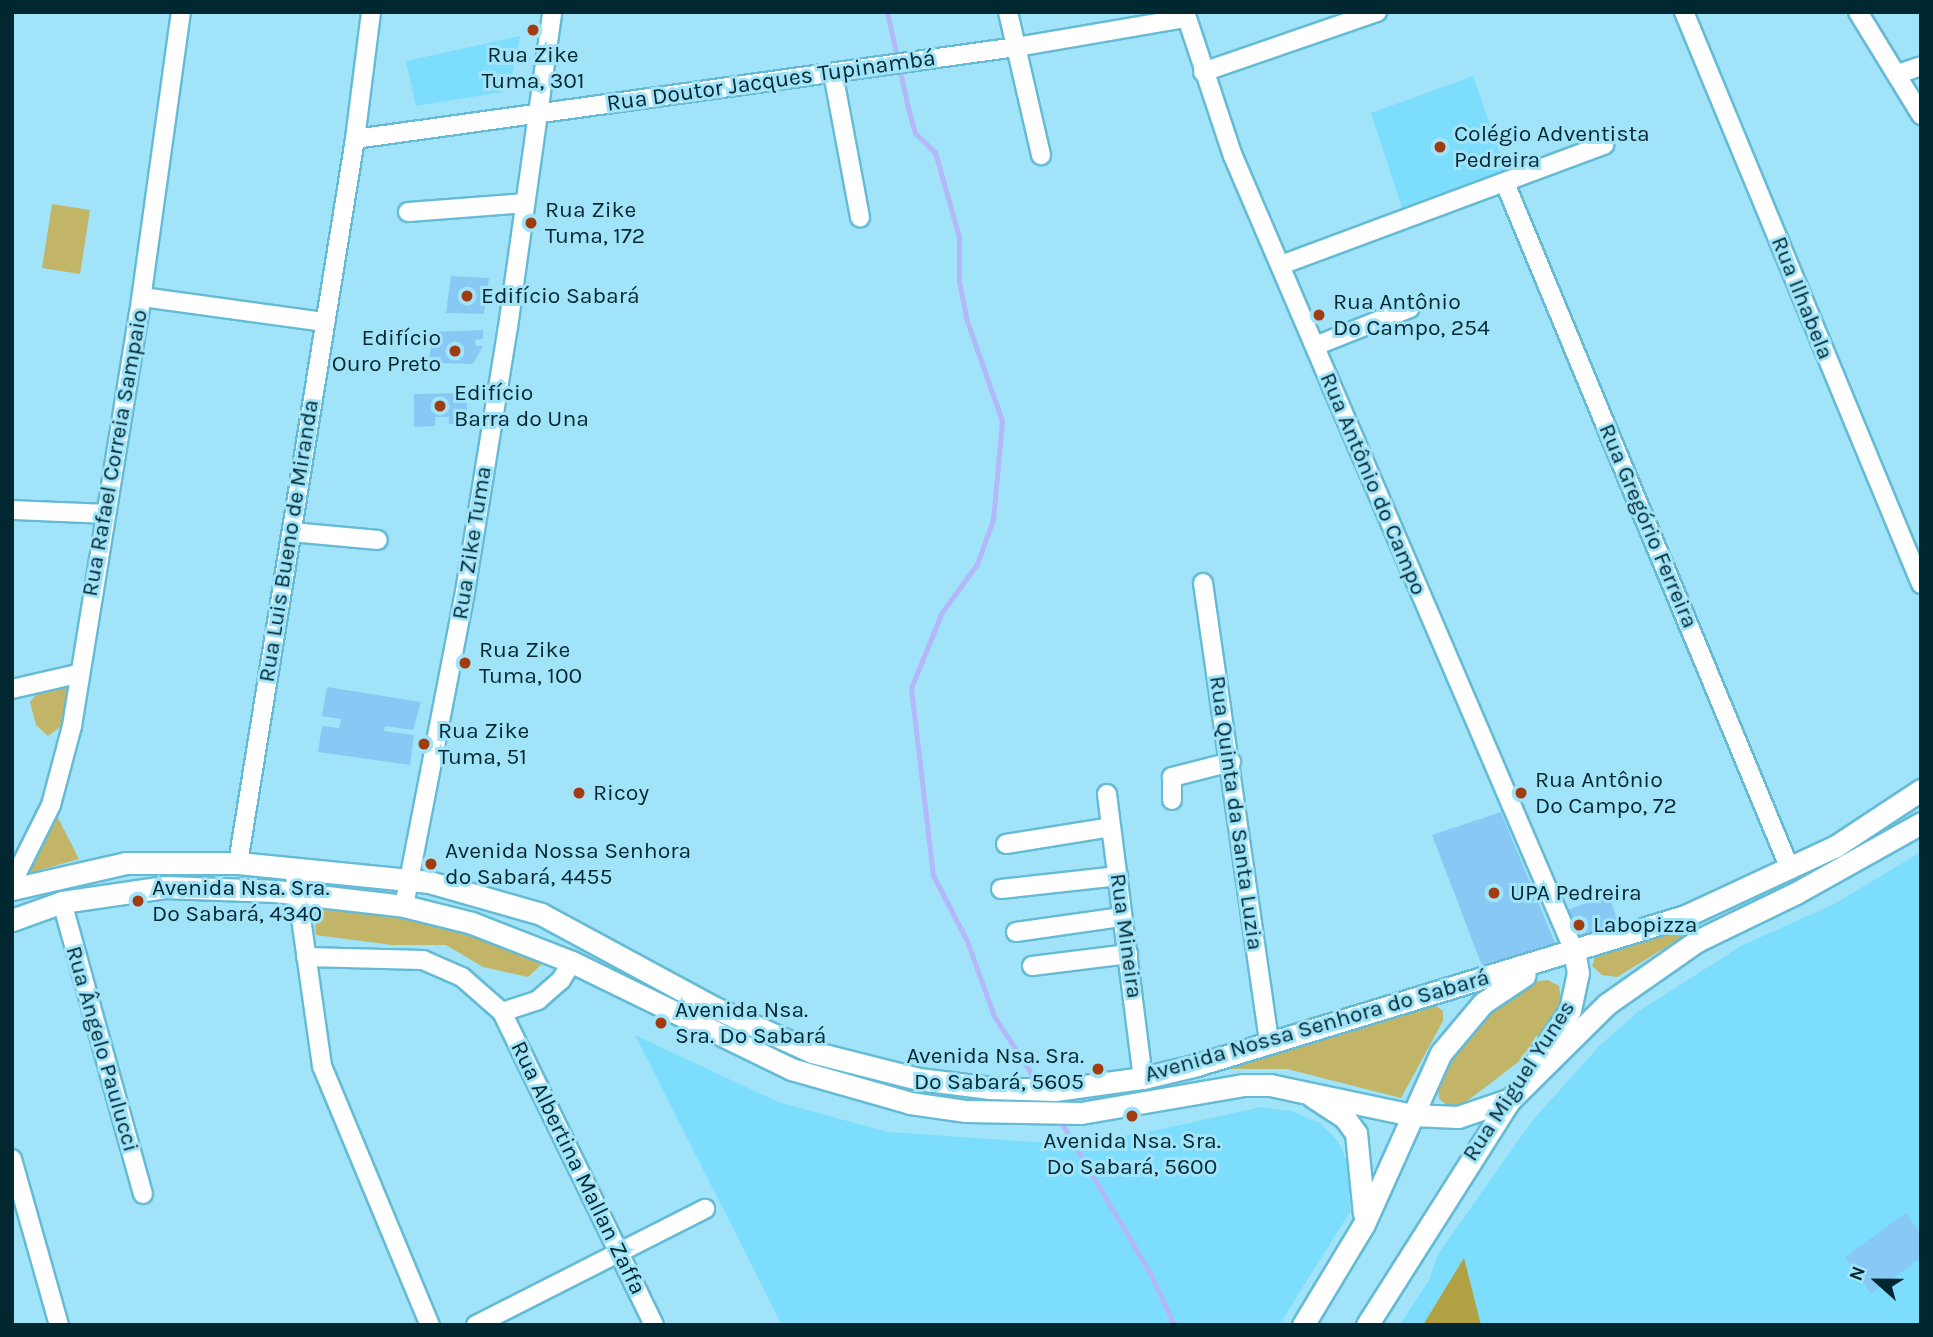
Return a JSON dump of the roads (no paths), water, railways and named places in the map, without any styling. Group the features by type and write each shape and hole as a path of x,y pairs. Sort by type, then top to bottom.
{"main road":[{"path":"1574,951 1685,916 1790,869 1836,846 1921,790"},
{"path":"1510,1099 1629,985 1697,941 1796,893 1921,823"},
{"name":"Avenida Nossa Senhora do Sabará","path":"12,889 126,863 238,863 411,880 478,893 541,914 766,1033 871,1069 990,1088 1055,1090 1143,1078 1574,951"},
{"name":"Avenida Nossa Senhora do Sabará","path":"12,920 62,902 165,887 296,893 404,906 472,923 572,962 790,1069 910,1103 966,1111 1081,1113 1243,1085 1302,1090 1412,1115 1467,1115 1510,1099"},
{"name":"Rua Miguel Yunes","path":"1303,1325 1364,1224 1441,1053 1464,1022 1504,985 1574,951 1578,974 1570,1010 1510,1099 1367,1325"},
{"path":"1302,1090 1345,1118 1356,1133 1365,1188 1364,1224"}],"street":[{"name":"Rua Rafael Correia Sampaio","path":"12,883 63,771 77,674 142,298 181,12"},
{"name":"Rua Luis Bueno de Miranda","path":"238,863 355,139 371,12"},
{"name":"Rua Zike Tuma","path":"404,906 450,682 552,12"},
{"path":"1008,12 1041,155"},
{"path":"1203,72 1377,12"},
{"name":"Rua Ilhabela","path":"1684,12 1921,584"},
{"path":"1858,12 1921,115"},
{"name":"Rua Doutor Jacques Tupinambá","path":"355,139 1016,47 1186,15"},
{"name":"Rua Antônio do Campo","path":"1186,15 1203,72 1281,265 1574,951"},
{"path":"1898,74 1921,66"},
{"path":"833,73 860,217"},
{"path":"1281,265 1604,145"},
{"name":"Rua Gregório Ferreira","path":"1505,183 1790,869"},
{"path":"408,212 524,203"},
{"path":"142,298 325,322"},
{"path":"1315,346 1410,309"},
{"path":"12,510 106,514"},
{"path":"292,532 378,540"},
{"name":"Rua Quinta da Santa Luzia","path":"1203,583 1231,762 1269,1043"},
{"path":"12,689 77,674"},
{"path":"1172,800 1172,777 1231,762"},
{"name":"Rua Mineira","path":"1107,794 1143,1078"},
{"path":"1006,844 1111,827"},
{"path":"294,869 323,1066 430,1325"},
{"path":"1001,889 1118,876"},
{"name":"Rua Ângelo Paulucci","path":"62,902 143,1195"},
{"path":"1016,932 1122,917"},
{"path":"1032,966 1128,954"},
{"path":"306,957 423,960 462,977 502,1012 538,1000 561,980 572,962"},
{"name":"Rua Albertina Mallan Zaffa","path":"502,1012 654,1325"},
{"path":"12,1159 59,1325"},
{"path":"476,1325 621,1254 705,1209"}],"waterway":[{"path":"887,12 915,133 935,152 959,237 959,281 966,318 1002,421 993,520 977,564 942,612 911,688 933,875 967,941 994,1016 1038,1084"},
{"path":"1058,1117 1150,1273 1174,1325"}],"place":[{"name":"Rua Zike Tuma, 301","path":"533,30"},
{"name":"Colégio Adventista Pedreira","path":"1440,147"},
{"name":"Rua Zike Tuma, 172","path":"531,223"},
{"name":"Edifício Sabará","path":"467,296"},
{"name":"Rua Antônio Do Campo, 254","path":"1319,315"},
{"name":"Edifício Ouro Preto","path":"455,351"},
{"name":"Edifício Barra do Una","path":"440,406"},
{"name":"Rua Zike Tuma, 100","path":"465,663"},
{"name":"Rua Zike Tuma, 51","path":"424,744"},
{"name":"Ricoy","path":"579,793"},
{"name":"Rua Antônio Do Campo, 72","path":"1521,793"},
{"name":"Avenida Nossa Senhora do Sabará, 4455","path":"431,864"},
{"name":"UPA Pedreira","path":"1494,893"},
{"name":"Avenida Nsa. Sra. Do Sabará, 4340","path":"138,901"},
{"name":"Labopizza","path":"1579,925"},
{"name":"Avenida Nsa. Sra. Do Sabará","path":"661,1023"},
{"name":"Avenida Nsa. Sra. Do Sabará, 5605","path":"1098,1069"},
{"name":"Avenida Nsa. Sra. Do Sabará, 5600","path":"1132,1116"}]}
